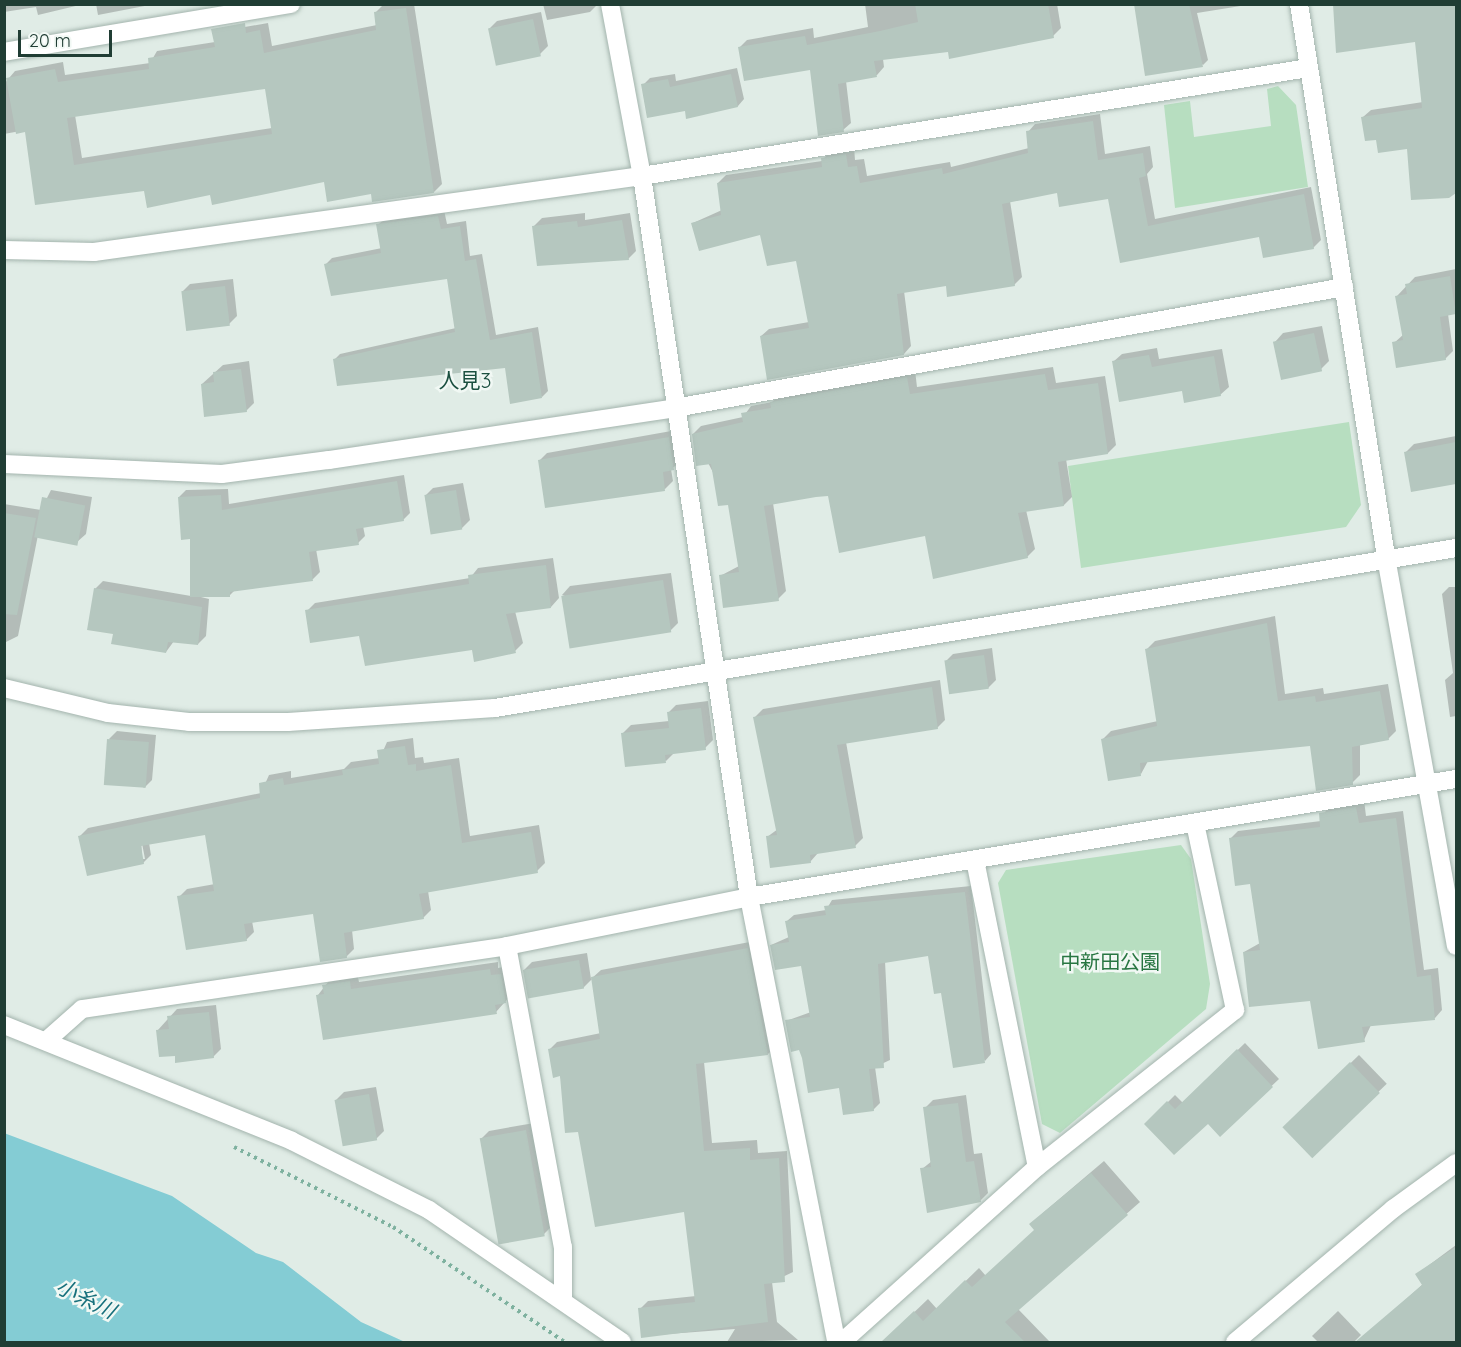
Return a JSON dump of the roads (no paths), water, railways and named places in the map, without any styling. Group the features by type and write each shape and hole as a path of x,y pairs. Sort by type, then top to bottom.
{"street":[{"path":"4,52 291,4"},
{"path":"610,4 642,176 675,408 718,669 749,897 836,1342"},
{"path":"1299,4 1387,563 1456,946"},
{"path":"4,250 94,252 642,176 1308,68"},
{"path":"4,464 222,474 675,408 1344,287"},
{"path":"4,688 108,713 189,722 288,722 495,708 718,669 1387,563 1456,548"},
{"path":"46,1041 82,1009 507,946 749,897 1456,779"},
{"path":"842,1342 1037,1167 1235,1010 1195,823"},
{"path":"975,860 1037,1167"},
{"path":"507,946 563,1246 563,1300"},
{"path":"4,1025 303,1146 429,1210 622,1342"},
{"path":"1236,1342 1393,1209 1456,1163"}],"water":[{"name":"小糸川","path":"4,1133 172,1196 256,1253 283,1262 361,1322 405,1342 5,1342"}],"district":[{"name":"人見3","path":"465,380"}],"park label":[{"name":"中新田公園","path":"1110,961"}]}
